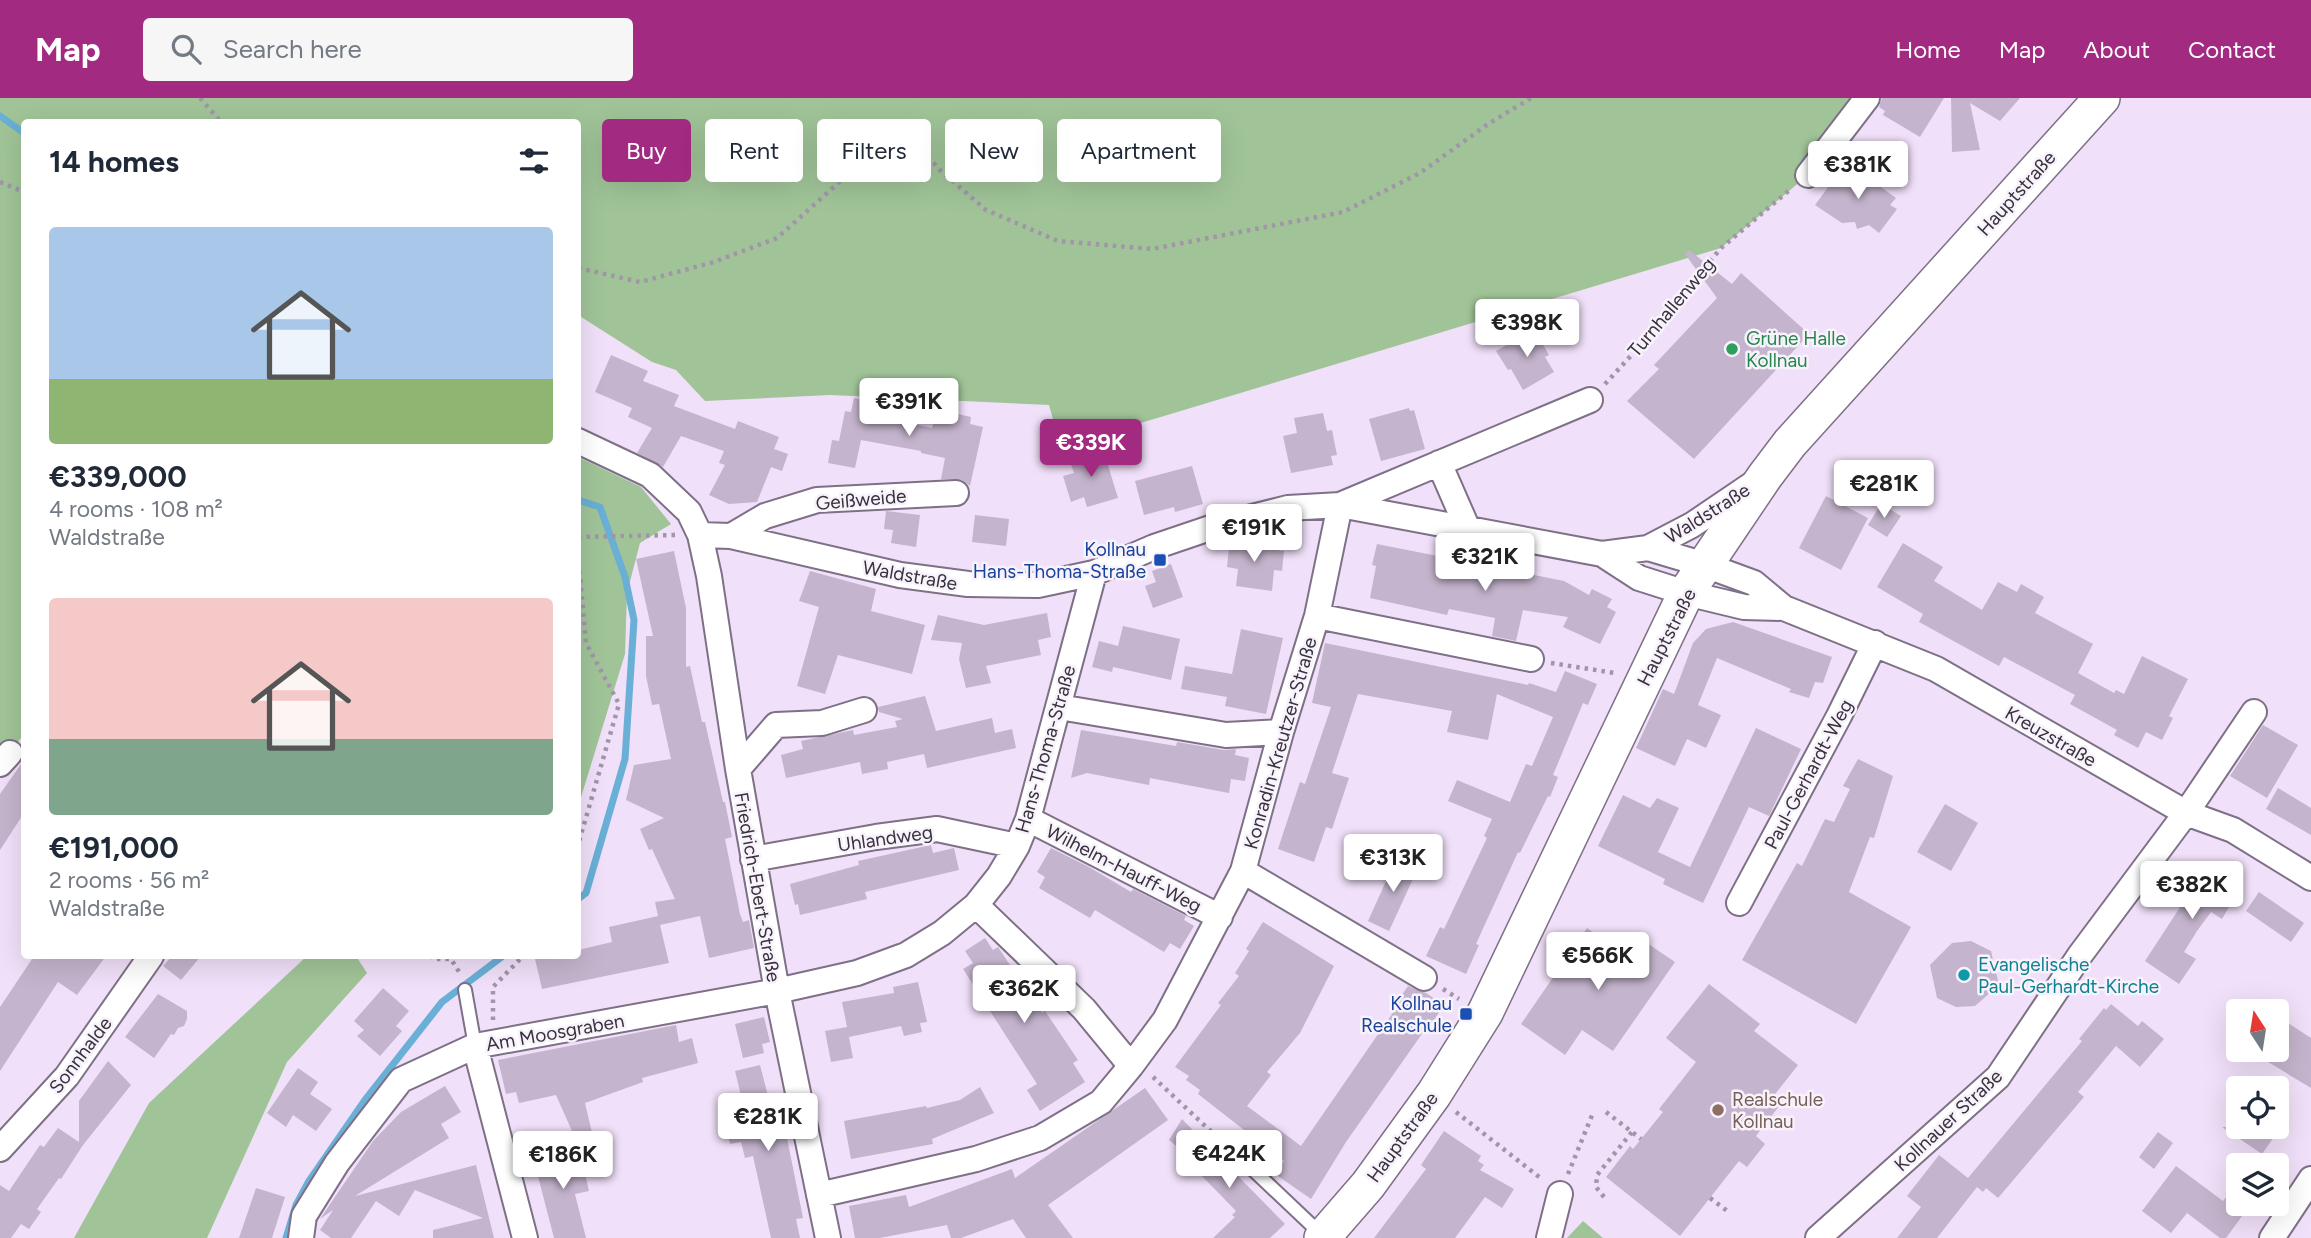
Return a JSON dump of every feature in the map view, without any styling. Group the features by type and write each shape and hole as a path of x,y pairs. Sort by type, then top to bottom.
{"street":[{"path":"1808,175 1867,98"},
{"name":"Hauptstraße","path":"1323,1237 1368,1185 1434,1094 1485,1013 1686,593 1765,476 1790,443 2102,98"},
{"path":"1340,505 1590,400"},
{"path":"581,441 650,475 689,512 700,535"},
{"path":"1439,463 1467,527"},
{"name":"Waldstraße","path":"700,535 731,536 900,575 968,584 1038,585 1094,573 1154,547 1216,526 1288,508 1340,505 1602,554 1648,548 1692,525 1765,476"},
{"name":"Geißweide","path":"731,536 765,516 817,500 956,494"},
{"name":"Konradin-Kreutzer-Straße","path":"819,1195 976,1158 1040,1138 1101,1102 1131,1066 1165,1020 1243,871 1281,732 1317,616 1340,505"},
{"name":"Friedrich-Ebert-Straße","path":"700,535 709,576 753,859 828,1238"},
{"name":"Waldstraße","path":"1648,548 1705,565"},
{"name":"Waldstraße","path":"1602,554 1639,578 1686,593"},
{"name":"Kreuzstraße","path":"1705,565 1754,583 1784,608 1936,668 2186,813 2233,830 2311,878"},
{"name":"Hans-Thoma-Straße","path":"777,990 857,973 906,955 942,933 976,905 999,876 1017,846 1028,819 1094,573"},
{"name":"Kreuzstraße","path":"1686,593 1744,607 1784,608"},
{"name":"Konradin-Kreutzer-Straße","path":"1317,616 1531,659"},
{"name":"Paul-Gerhardt-Weg","path":"1739,903 1875,643"},
{"path":"1059,706 1226,735 1281,732"},
{"path":"738,769 776,726 822,723 864,710"},
{"name":"Kollnauer Straße","path":"1818,1238 1998,1077 2080,955 2186,813 2254,712"},
{"name":"Wilhelm-Hauff-Weg","path":"1028,819 1220,917"},
{"name":"Uhlandweg","path":"753,859 937,829 1017,846"},
{"name":"Konradin-Kreutzer-Straße","path":"1243,871 1424,978"},
{"path":"976,905 1084,1009 1131,1066"},
{"name":"Sonnhalde","path":"0,1149 68,1076 149,959"},
{"name":"Am Moosgraben","path":"301,1238 304,1216 337,1163 401,1080 484,1044 777,990"},
{"path":"484,1044 525,1238"},
{"path":"2272,1238 2311,1179"},
{"path":"1549,1238 1560,1194"}],"lane":[{"path":"465,986 484,1044"},
{"path":"1230,1148 1323,1237"}],"path":[{"path":"200,98 218,119"},
{"path":"581,269 640,282 714,262 777,239 893,134 909,135 940,170 986,210 1058,241 1152,249 1343,212 1420,173 1488,124 1531,98"},
{"name":"Turnhallenweg","path":"1590,400 1638,348 1721,248 1808,175"},
{"path":"0,182 21,191"},
{"path":"581,537 700,535"},
{"path":"581,587 586,643 619,704 581,835"},
{"path":"1531,659 1644,678"},
{"path":"451,959 465,986"},
{"path":"484,1044 493,987 520,959"},
{"path":"1424,978 1485,1013"},
{"path":"1131,1066 1146,1070 1230,1148"},
{"path":"1434,1094 1560,1194 1593,1113"},
{"path":"1606,1112 1641,1139"},
{"path":"1604,1197 1596,1187 1597,1175 1632,1132"},
{"path":"1710,1198 1730,1213"}],"green space":[{"path":"0,98 1867,98 1808,175 1721,248 1061,447 1049,405 830,395 705,401 676,370 652,362 581,317 581,119 21,119 21,738 10,753 0,747"},
{"path":"581,458 641,487 671,524 640,543 627,593 625,654 581,797"},
{"path":"304,959 358,959 367,973 287,1062 207,1238 74,1238 149,1103"},
{"path":"1583,1221 1603,1238 1567,1238"}],"building":[{"path":"1882,98 1944,98 1920,137 1883,115 1885,111 1879,107"},
{"path":"1951,98 2020,98 2000,121 1970,103 1980,150 1952,152"},
{"path":"1843,167 1856,176 1876,172 1881,187 1896,198 1890,205 1897,209 1879,233 1869,225 1857,229 1855,222 1842,223 1815,205"},
{"name":"Grüne Halle Kollnau","path":"1689,250 1732,284 1741,273 1809,334 1694,459 1627,401 1659,369 1654,365 1717,298 1685,254"},
{"path":"1534,329 1549,355 1545,357 1554,372 1523,390 1496,351"},
{"path":"611,355 648,371 643,381 679,395 674,406 735,429 738,421 779,437 774,449 788,454 782,471 771,467 757,502 729,504 709,495 725,465 719,463 724,451 681,436 663,467 637,453 652,428 628,417 632,408 595,392"},
{"path":"854,398 896,406 894,420 932,428 935,416 948,419 949,412 971,417 970,424 983,427 970,486 962,480 941,479 945,458 861,440 855,468 828,463 832,440 839,441 845,411 851,412"},
{"path":"1409,408 1410,411 1414,410 1425,449 1381,461 1369,419"},
{"path":"1323,413 1327,431 1332,430 1337,455 1331,456 1333,465 1291,473 1283,436 1297,433 1294,418"},
{"path":"1103,449 1118,498 1087,507 1084,497 1071,502 1063,476 1074,473 1069,459"},
{"path":"1192,466 1203,504 1175,512 1174,507 1144,515 1135,481"},
{"path":"1826,496 1868,518 1841,570 1799,548"},
{"path":"1881,504 1901,516 1887,537 1868,525"},
{"path":"886,511 920,515 916,547 891,543 893,530 884,529"},
{"path":"975,515 1009,519 1006,546 972,542"},
{"path":"1230,538 1262,542 1261,548 1284,551 1282,571 1274,570 1272,591 1236,586 1238,569 1227,567"},
{"path":"1903,543 1943,567 1934,581 1982,610 1998,582 2017,592 2021,584 2044,597 2035,613 2093,644 2078,673 2114,693 2116,690 2124,694 2142,656 2188,679 2169,716 2173,718 2162,740 2146,732 2138,748 2114,735 2117,730 2070,704 2075,695 2004,657 1999,666 1919,622 1923,614 1877,587"},
{"path":"1377,544 1564,581 1589,595 1592,589 1612,599 1607,607 1616,612 1600,644 1563,627 1568,617 1523,610 1516,641 1492,636 1495,618 1449,609 1447,615 1370,598 1376,566 1372,565"},
{"path":"674,551 686,608 686,667 690,666 702,722 705,722 725,802 732,837 725,839 740,914 743,922 749,920 754,948 709,958 700,916 660,925 669,963 542,989 535,959 581,959 581,949 612,942 609,927 658,916 655,902 675,899 640,829 664,818 626,800 634,765 671,759 659,704 652,705 646,676 646,636 653,636 636,559"},
{"path":"1171,564 1183,597 1153,608 1145,586 1156,582 1152,571"},
{"path":"810,571 876,589 871,611 925,625 912,674 838,655 825,694 797,686 819,607 799,601"},
{"path":"1047,613 1051,637 1038,640 1041,655 986,666 991,683 966,688 959,659 962,643 931,640 938,615 984,625"},
{"path":"1733,622 1832,657 1823,683 1815,682 1809,698 1789,692 1791,689 1717,658 1698,705 1721,715 1706,748 1687,739 1675,766 1636,748 1663,689 1674,694 1693,643 1706,629"},
{"path":"1123,626 1180,639 1171,680 1113,667 1112,672 1092,667 1099,641 1118,646"},
{"path":"1241,629 1283,638 1266,714 1225,706 1227,697 1181,689 1185,666 1232,674"},
{"path":"1325,643 1528,685 1529,683 1556,692 1565,671 1597,684 1588,705 1583,703 1553,775 1558,777 1550,797 1548,796 1520,853 1518,852 1476,944 1479,945 1466,974 1426,956 1440,927 1444,929 1487,838 1484,836 1492,819 1448,801 1457,780 1510,802 1526,764 1532,766 1553,717 1497,694 1488,740 1447,732 1452,711 1358,694 1332,773 1349,778 1332,829 1326,827 1314,862 1278,849 1300,782 1305,784 1331,707 1312,703"},
{"path":"925,696 936,731 992,718 995,733 1012,729 1016,748 927,768 924,754 887,762 888,769 862,774 860,762 786,778 781,755 803,749 801,741 853,730 854,735 897,727 895,721 903,719 879,712 878,707"},
{"path":"2263,725 2298,745 2267,798 2230,776"},
{"path":"1756,728 1801,749 1769,816 1749,807 1703,903 1663,884 1665,879 1598,846 1623,795 1650,808 1657,798 1679,808 1658,852 1690,867"},
{"path":"1081,730 1176,746 1177,742 1224,750 1236,749 1235,755 1249,758 1245,781 1231,779 1229,793 1150,778 1149,785 1087,773 1071,778"},
{"path":"1858,759 1893,776 1874,838 1870,837 1849,892 1911,927 1856,1024 1742,960 1797,863 1802,866 1825,819 1834,822 1850,789 1843,786"},
{"path":"21,764 21,818 0,850 0,794"},
{"path":"2278,788 2311,808 2311,835 2266,809"},
{"path":"1945,804 1978,823 1951,871 1917,852"},
{"path":"931,845 933,853 954,848 959,870 865,892 867,899 800,915 798,904 795,905 790,884 859,865 858,861"},
{"path":"1051,848 1131,892 1133,889 1186,916 1184,920 1194,926 1180,949 1170,943 1164,952 1095,910 1090,918 1039,888 1045,877 1037,872"},
{"path":"1397,857 1418,868 1389,931 1368,921"},
{"path":"2201,863 2241,887 2222,919 2211,912 2197,931 2184,952 2196,959 2179,984 2145,961 2188,895 2183,892"},
{"path":"2259,892 2304,923 2291,942 2246,911"},
{"path":"1263,922 1334,966 1300,1033 1267,1072 1271,1075 1247,1106 1301,1146 1394,1011 1392,1009 1408,986 1426,993 1444,1005 1346,1142 1311,1199 1275,1174 1284,1161 1198,1094 1200,1090 1186,1080 1189,1076 1175,1067 1239,976 1235,973"},
{"path":"1587,928 1622,952 1635,935 1675,962 1613,1051 1582,1030 1565,1055 1521,1024"},
{"path":"985,938 993,950 998,947 1042,1013 1045,1011 1078,1060 1073,1063 1085,1082 1040,1111 1027,1090 1037,1084 963,969 973,963 965,951"},
{"name":"Evangelische Paul-Gerhardt-Kirche","path":"1971,941 1991,951 1999,985 1975,1006 1956,1007 1937,998 1930,965 1952,943"},
{"path":"32,959 104,959 77,995 58,982 0,1071 0,1007"},
{"path":"169,959 198,959 181,980 163,966"},
{"path":"918,982 927,1022 920,1023 922,1032 904,1036 901,1026 849,1037 842,1002 894,993 893,987"},
{"name":"Realschule Kollnau","path":"1709,984 1760,1024 1754,1031 1798,1065 1772,1098 1780,1105 1756,1136 1765,1144 1747,1167 1739,1161 1680,1236 1606,1177 1630,1146 1633,1149 1663,1112 1659,1109 1696,1062 1666,1038"},
{"path":"383,988 409,1011 396,1026 402,1031 380,1056 357,1036 364,1030 354,1021"},
{"path":"158,994 187,1011 187,1019 184,1026 178,1028 174,1035 171,1034 154,1058 125,1037"},
{"path":"2111,1004 2138,1026 2142,1021 2164,1039 2140,1067 2116,1046 2078,1092 2084,1097 1998,1198 1986,1188 1983,1192 1977,1187 1937,1238 1897,1238 1921,1207 1907,1196 1939,1155 1968,1178 2082,1041 2079,1039 2104,1008 2106,1010"},
{"path":"764,1017 770,1042 762,1044 764,1053 743,1058 735,1024"},
{"path":"2289,1024 2311,1038 2311,1088 2268,1062 2289,1062"},
{"path":"676,1025 679,1042 692,1038 698,1063 642,1078 643,1082 585,1103 601,1171 591,1174 556,1095 519,1103 516,1092 506,1094 498,1060"},
{"path":"847,1027 853,1058 831,1062 825,1031"},
{"path":"108,1061 131,1085 37,1209 41,1212 29,1229 21,1224 11,1238 0,1238 0,1185 9,1191 40,1145 44,1147 58,1128 79,1142 79,1101"},
{"path":"760,1065 769,1100 779,1098 803,1218 796,1219 800,1238 771,1238 753,1156 745,1158 741,1142 730,1144 725,1120 746,1116 735,1071"},
{"path":"298,1068 318,1082 310,1094 332,1109 316,1131 293,1115 286,1127 267,1113"},
{"path":"445,1086 461,1112 441,1124 449,1138 355,1196 476,1165 494,1238 433,1238 433,1230 483,1218 415,1190 399,1216 376,1201 351,1238 331,1238 320,1230 333,1210 320,1219 373,1141 401,1112"},
{"path":"980,1087 994,1113 932,1139 933,1144 851,1159 844,1121 960,1100"},
{"path":"1145,1088 1168,1120 1048,1205 1073,1238 1026,1238 1013,1219 961,1238 951,1238 947,1225 880,1238 855,1238 849,1206 906,1195 909,1207 1012,1169 1015,1178"},
{"path":"1182,1119 1285,1224 1270,1238 1213,1238 1235,1217 1232,1215 1236,1211 1199,1173 1203,1168 1169,1140"},
{"path":"1444,1131 1481,1156 1478,1161 1484,1165 1480,1170 1514,1189 1502,1208 1485,1197 1455,1238 1374,1238 1426,1169 1421,1165"},
{"path":"2158,1132 2173,1143 2154,1169 2139,1157"},
{"path":"2240,1139 2273,1139 2261,1153"},
{"path":"579,1147 589,1191 575,1194 586,1238 554,1238 533,1157"},
{"path":"2176,1166 2223,1201 2226,1197 2226,1216 2242,1216 2226,1238 2220,1238 2187,1213 2171,1233 2142,1211"},
{"path":"256,1188 285,1197 272,1238 239,1238"}],"waterway":[{"path":"0,116 21,131"},
{"path":"581,501 600,507 625,577 634,620 625,759 586,893 581,897"},
{"path":"286,1238 296,1205 309,1181 365,1100 442,1002 499,959"}],"place":[{"name":"Grüne Halle Kollnau","path":"1732,349"},
{"name":"Kollnau Hans-Thoma-Straße","path":"1160,560"},
{"name":"Evangelische Paul-Gerhardt-Kirche","path":"1964,975"},
{"name":"Kollnau Realschule","path":"1466,1014"},
{"name":"Realschule Kollnau","path":"1718,1110"}]}
